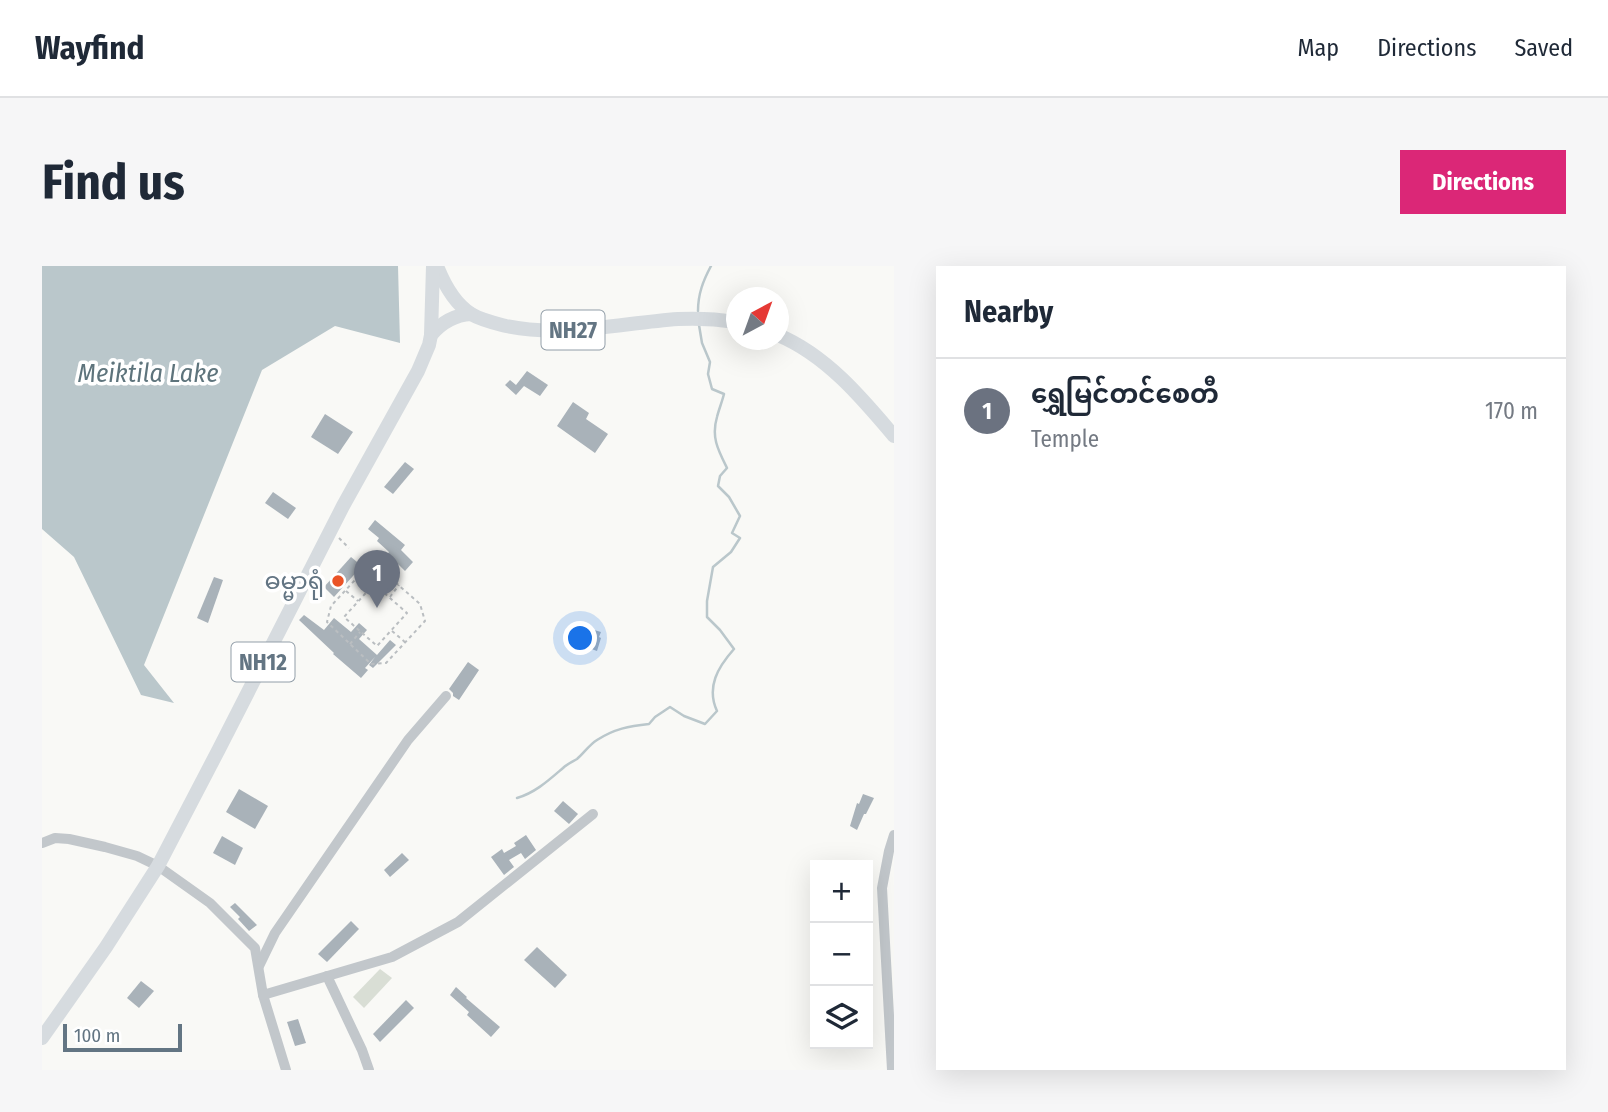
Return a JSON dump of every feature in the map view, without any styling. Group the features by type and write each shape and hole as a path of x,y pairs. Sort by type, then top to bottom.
{"highway":[{"name":"NH27","path":"435,266 455,299 471,314 496,324 537,331 574,330 678,319 726,320"},
{"name":"NH12","path":"42,1038 106,947 158,866 331,529 418,371 431,335 435,266"},
{"path":"431,335 448,320 471,314"},
{"path":"789,341 832,370 862,398 894,436"}],"street":[{"path":"259,967 275,933 400,751 446,696"},
{"path":"263,995 392,957 458,922 593,814"},
{"path":"892,1070 882,888 894,835"},
{"path":"42,844 55,838 69,839 137,856 158,866 210,902 255,948 263,995 286,1070"},
{"path":"327,976 369,1070"}],"path":[{"path":"331,529 349,548"},
{"path":"374,569 374,564 383,555"},
{"path":"366,568 379,568 399,585 421,604 425,621 386,663 372,664 327,622 331,606 366,568"},
{"path":"374,584 407,613 377,646 344,617 358,601 374,584"},
{"path":"389,597 399,585"},
{"path":"345,590 358,601"},
{"path":"391,630 406,643"},
{"path":"350,644 361,632"}],"shaded area":[{"path":"380,969 392,978 364,1008 353,997"}],"water":[{"name":"Meiktila Lake","path":"42,266 398,266 400,343 335,326 262,370 144,665 174,703 141,695 74,557 42,529"}],"building":[{"path":"527,371 548,385 540,396 524,386 516,395 505,385 510,380 516,385"},
{"path":"573,402 589,413 586,419 608,434 595,453 557,426"},
{"path":"325,414 353,432 338,454 311,437"},
{"path":"405,462 414,469 393,494 384,487"},
{"path":"273,492 296,508 288,519 265,503"},
{"path":"375,520 405,545 401,550 413,562 405,571 398,564 390,573 380,565 389,552 368,529"},
{"name":"ဓမ္မာရုံ","path":"351,557 362,566 334,597 324,587"},
{"path":"214,577 223,580 208,623 197,618"},
{"path":"304,615 324,630 334,618 351,632 359,623 367,630 359,639 377,655 390,640 396,645 373,668 369,665 375,657 365,668 368,670 361,678 299,620"},
{"path":"591,629 601,632 597,651 580,645 584,632 589,634"},
{"path":"468,662 479,670 459,700 449,689"},
{"path":"239,789 268,806 255,829 226,812"},
{"path":"863,794 874,798 857,830 850,826 857,803 859,804"},
{"path":"563,801 578,814 569,824 554,811"},
{"path":"526,835 536,850 525,859 521,853 509,860 514,867 504,875 491,857 502,849 504,853 516,846 514,843"},
{"path":"222,836 243,848 235,865 213,853"},
{"path":"402,853 409,860 390,877 384,870"},
{"path":"235,903 257,925 249,931 230,907"},
{"path":"351,921 359,929 327,962 318,954"},
{"path":"537,947 567,975 555,988 524,960"},
{"path":"141,981 154,991 139,1008 127,998"},
{"path":"456,987 500,1027 491,1037 450,995"},
{"path":"406,1000 414,1008 380,1042 373,1034"},
{"path":"298,1019 306,1043 295,1046 287,1022"}],"waterway":[{"path":"698,311 702,288 711,266"},
{"path":"517,798 541,786 577,759 594,742 609,733 649,724 670,707 705,724 717,711 713,694 715,678 734,649 707,617 707,601 713,567 731,552 740,538 732,533 740,516 729,497 718,486 720,476 727,468 715,437 717,417 724,394 712,389 708,374 710,362 702,343 699,325"}],"place":[{"name":"ဓမ္မာရုံ","path":"338,581"},
{"name":"ရွှေမြင်တင်စေတီ","path":"377,608"}]}
